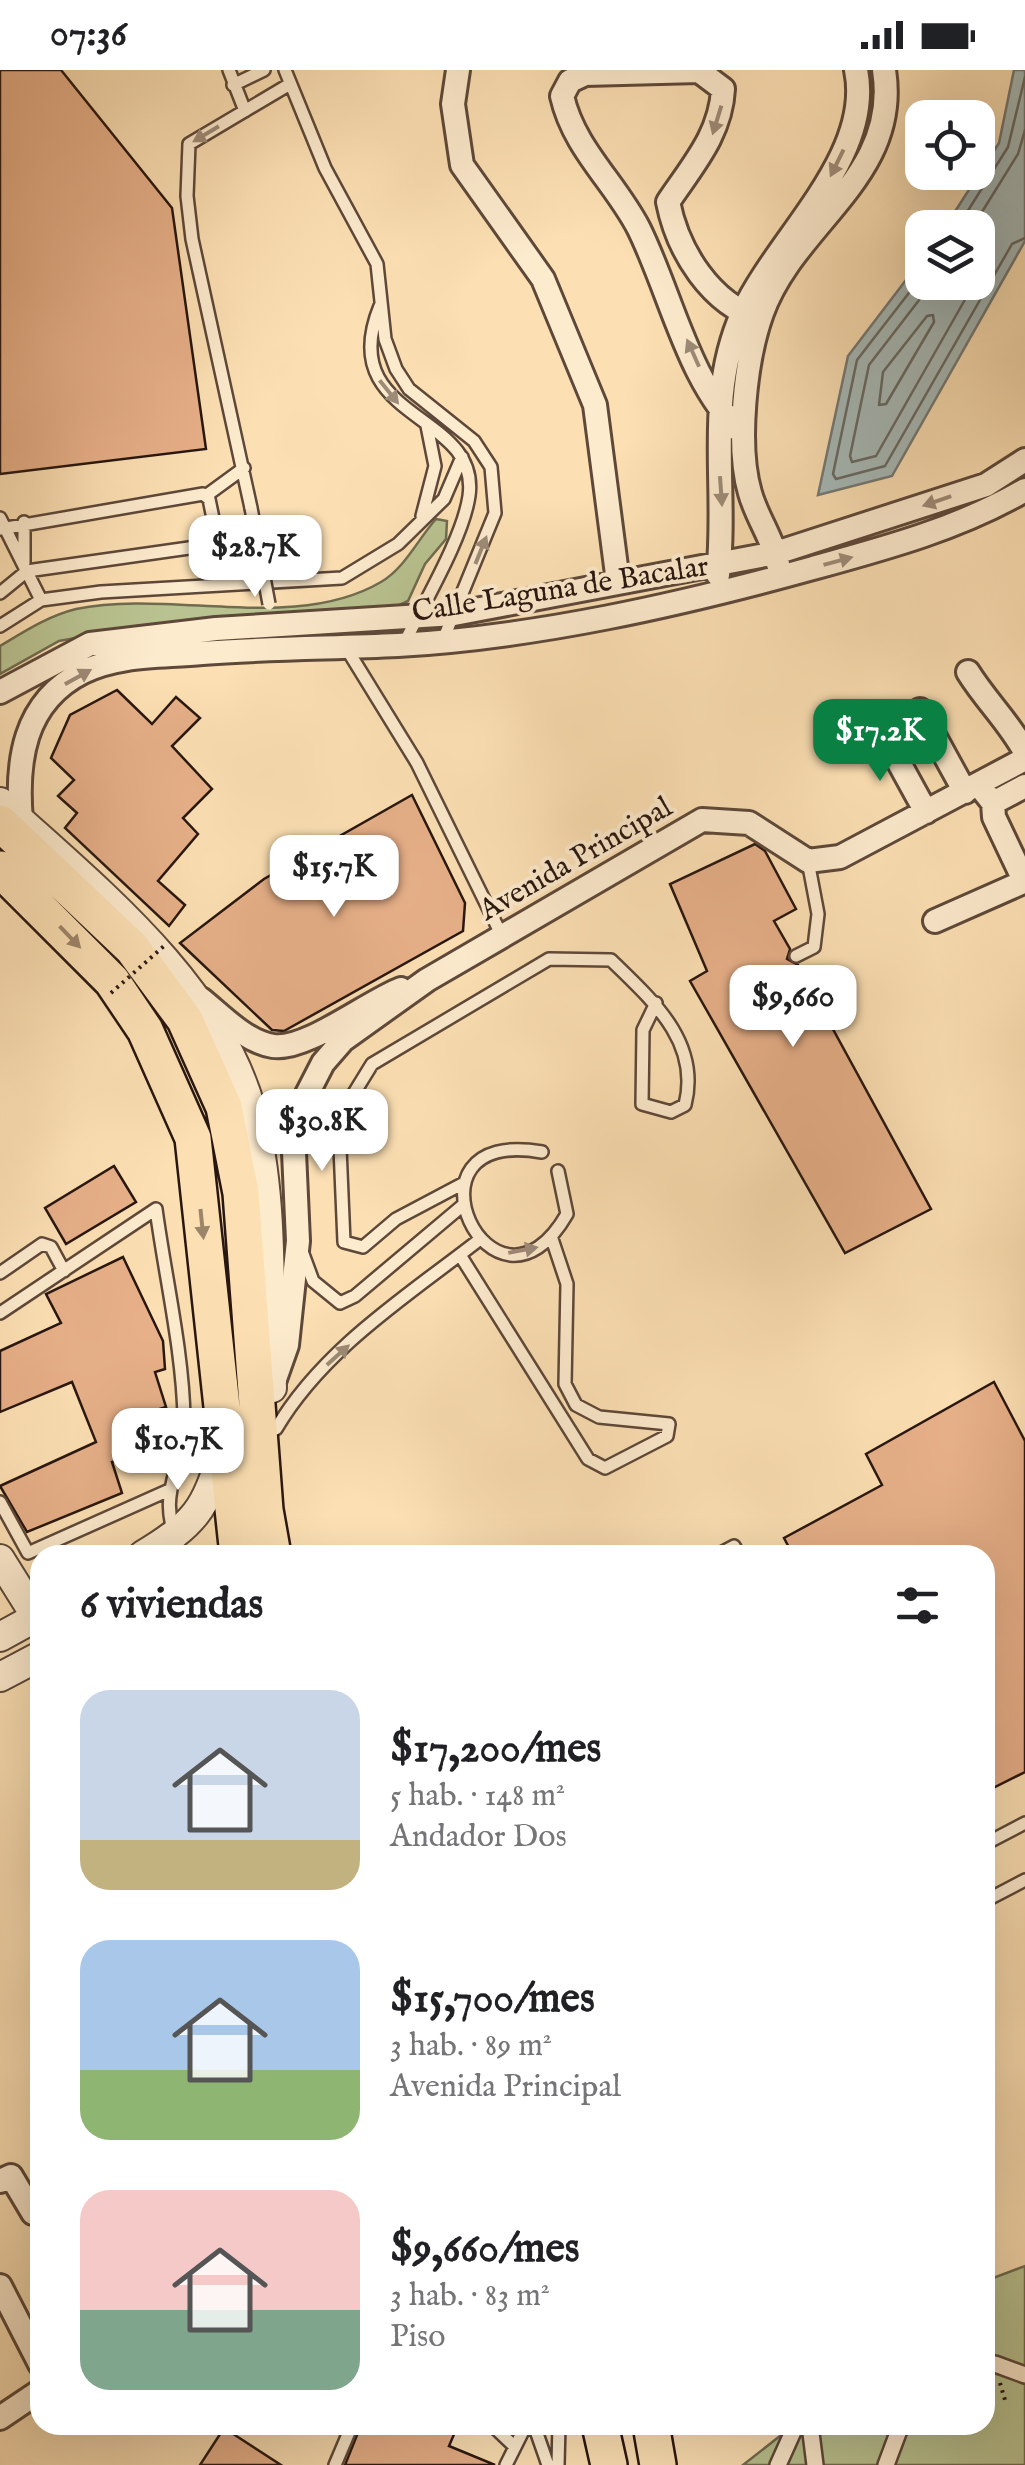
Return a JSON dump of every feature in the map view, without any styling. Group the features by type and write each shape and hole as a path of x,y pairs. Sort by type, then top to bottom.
{"highway":[{"path":"7,815 132,948 186,1020 224,1107 241,1193 265,1510 271,1545"},
{"path":"0,869 112,981 145,1030 193,1138 237,1545"},
{"path":"265,1510 276,1429"},
{"path":"602,2435 609,2465"}],"street":[{"path":"458,70 453,104 462,165 543,279 595,405 618,582"},
{"path":"717,410 775,252 821,195 854,129 859,86 856,70"},
{"path":"778,577 776,553 750,496 744,434 751,316 869,163 889,101 884,70"},
{"path":"627,209 645,212 668,202 715,132 722,113 722,89 699,71 585,74 570,81 562,96 566,116 586,153 627,209 717,410 723,518 716,594"},
{"path":"668,202 703,280 719,298 751,316"},
{"path":"717,410 744,434"},
{"name":"Calle Laguna de Bacalar","path":"6,692 64,654 90,644 270,615 417,618 454,614 776,553 986,485 1025,460"},
{"name":"Calle Laguna de Bacalar","path":"7,815 24,739 34,718 66,682 109,662 250,648 404,644 648,608 778,577 985,513 1025,490"},
{"path":"642,578 648,608"},
{"path":"565,592 573,621"},
{"path":"968,672 990,709 1011,726 1025,756 979,793"},
{"path":"920,710 994,817 1021,874 1021,884 934,921"},
{"path":"1,745 34,718"},
{"path":"881,730 926,812"},
{"path":"808,862 840,857 926,812 979,793 1025,786"},
{"path":"7,815 90,884 198,996 254,1040 275,1047 289,1044 308,1058 313,1082"},
{"name":"Avenida Principal","path":"272,1387 288,1345 298,1241 294,1152 313,1082 343,1040 427,980 501,934 702,820 749,823 808,862"},
{"name":"Avenida Principal","path":"289,1044 375,999 427,980"},
{"path":"198,996 251,1108 265,1200 276,1429"},
{"path":"179,1545 210,1496 224,1441"},
{"path":"0,1559 30,1604"},
{"path":"0,1637 30,1622"},
{"path":"0,1677 30,1661"},
{"path":"0,2182 11,2176 30,2208"},
{"path":"0,2286 30,2344"},
{"path":"995,2364 1025,2375"},
{"path":"0,2418 30,2398"},
{"path":"778,2465 792,2435"},
{"path":"811,2435 815,2465"},
{"path":"886,2465 897,2435"}],"lane":[{"path":"229,70 245,111"},
{"path":"232,85 264,70"},
{"path":"285,70 325,168 370,247 385,338 409,389 474,442 494,478 495,513 443,640"},
{"path":"270,615 244,468 208,332 187,196 189,144 290,84"},
{"path":"382,302 370,343 373,367 385,390 427,426 448,438 462,457 470,492 464,515 404,644"},
{"path":"370,343 385,338"},
{"path":"420,520 435,466 427,426"},
{"path":"0,626 42,600 101,592 342,578 398,544 444,498 462,457"},
{"path":"2,524 24,527 206,495 244,468"},
{"path":"0,593 26,569 210,545 216,533 206,495"},
{"path":"444,498 464,515"},
{"path":"2,524 42,600"},
{"path":"0,548 24,527"},
{"path":"24,527 26,569"},
{"path":"346,646 417,763 501,934"},
{"path":"796,956 814,947 818,914 808,862"},
{"path":"464,1184 396,1219 363,1246 344,1242 340,1148 348,1103 372,1064 548,959 611,960 656,1003 676,1030 691,1082 684,1105 671,1112 642,1104 643,1030 656,1003"},
{"path":"542,1152 522,1148 493,1152 475,1165 464,1184 462,1206 479,1240 502,1253 529,1252 552,1240 567,1214 558,1171"},
{"path":"298,1241 312,1281 340,1303 356,1296 462,1206"},
{"path":"0,1314 156,1210 185,1422 167,1491 178,1545"},
{"path":"276,1429 299,1390 424,1278 479,1240"},
{"path":"460,1255 588,1460 605,1468 668,1436 670,1424 600,1417 576,1405 566,1384 567,1284 552,1240"},
{"path":"0,1273 42,1244 50,1247 64,1271"},
{"path":"46,1545 167,1491"},
{"path":"0,1502 30,1552"},
{"path":"995,1839 1025,1823"},
{"path":"995,1895 1025,1880"},
{"path":"335,2465 348,2435"},
{"path":"503,2435 515,2446"},
{"path":"506,2465 521,2435"},
{"path":"538,2435 548,2465"},
{"path":"558,2465 559,2435"}],"path":[{"path":"111,993 164,946"}],"green space":[{"path":"436,519 447,521 446,539 425,564 408,601 393,608 81,637 59,641 0,674 0,646 46,620 76,609 113,604 271,608 347,597 390,576"},
{"path":"1025,2266 1025,2465 743,2465 781,2435 995,2435 995,2277"}],"water":[{"path":"1014,70 1025,70 1025,241 995,294 995,210 956,210 969,190 995,190 995,149"},
{"path":"905,281 905,300 992,300 892,476 818,495 848,356"}],"building":[{"path":"0,70 61,70 172,208 206,449 0,474"},
{"path":"117,690 152,724 176,697 200,718 172,746 212,789 183,818 198,834 158,881 185,905 169,926 65,828 77,813 58,796 74,780 51,758 70,715"},
{"path":"412,795 465,903 463,931 284,1031 272,1030 180,943 264,879"},
{"path":"755,844 765,851 796,909 774,921 790,949 787,959 798,965 931,1209 845,1253 690,981 707,971 670,884"},
{"path":"114,1166 136,1202 66,1244 45,1208"},
{"path":"123,1257 163,1341 165,1369 155,1372 166,1407 150,1412 160,1444 112,1462 122,1493 27,1532 0,1486 96,1442 72,1382 0,1412 0,1351 61,1323 46,1294"},
{"path":"994,1382 1025,1441 1025,1772 995,1787 995,1545 788,1545 784,1538 882,1485 866,1454"},
{"path":"219,2435 235,2435 281,2465 200,2465"},
{"path":"357,2435 454,2435 449,2446 495,2465 345,2465"}]}
